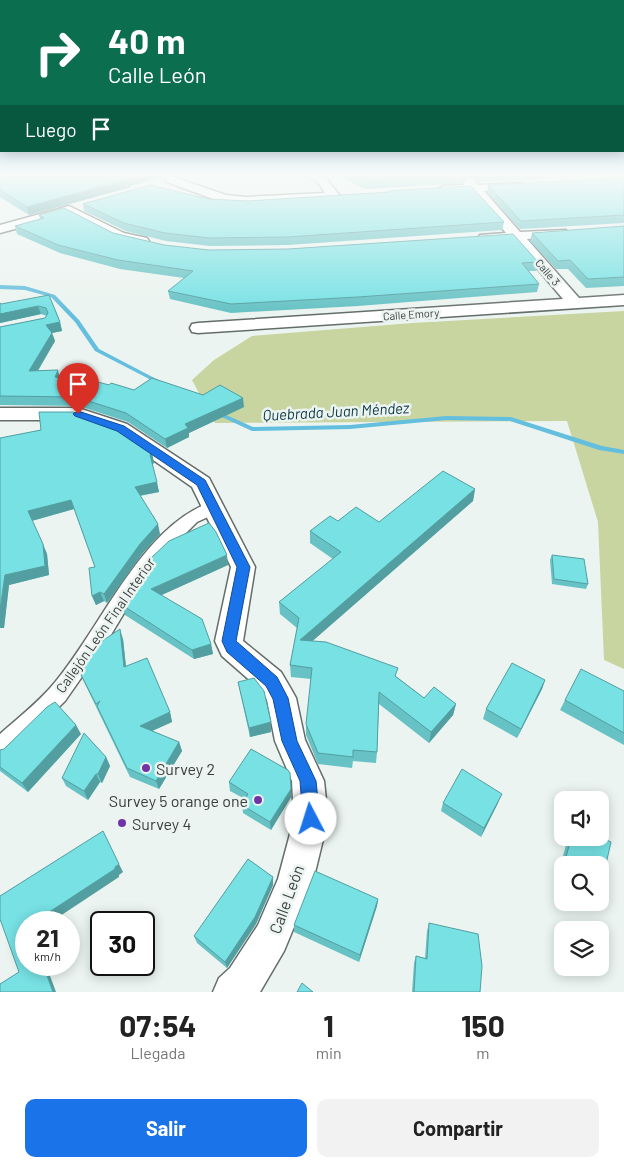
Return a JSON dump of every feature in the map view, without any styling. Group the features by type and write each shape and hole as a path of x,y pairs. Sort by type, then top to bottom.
{"street":[{"path":"0,229 27,221"},
{"path":"90,221 120,236 157,245"},
{"name":"Calle 3","path":"504,221 575,303"},
{"path":"467,239 576,232"},
{"name":"Calle Emory","path":"198,328 624,300"},
{"name":"Calle León","path":"0,414 78,414 120,428 201,483 215,507 243,567 229,641 232,648 272,681 281,698 290,741 308,781 311,819 295,881 272,938 244,982 233,992"},
{"name":"Callejón León Final Interior","path":"0,749 58,694 102,632 145,563 192,518 215,507"}],"green space":[{"path":"624,311 624,669 604,660 598,522 567,421 215,423 192,380 214,360 252,336 412,323"}],"building":[{"path":"32,221 90,221 113,233 164,245 209,250 288,249 513,234 538,262 522,263 539,284 231,304 168,291 193,271 118,260 58,245 15,226"},
{"path":"120,221 504,222 288,237 209,238 165,233"},
{"path":"624,226 624,277 588,279 570,260 558,261 532,233"},
{"path":"49,295 60,322 46,325 52,333 29,371 58,370 55,377 92,387 98,382 109,385 111,383 134,390 152,378 203,395 220,385 243,398 185,424 188,428 165,439 126,413 76,397 0,396 0,327 45,318 48,313 46,308 38,306 0,314 0,303"},
{"path":"39,412 73,412 110,424 152,453 150,455 157,482 135,487 158,524 140,544 104,594 100,592 92,596 89,568 95,567 71,500 28,511 43,544 45,566 5,575 0,610 0,438 41,430"},
{"path":"443,471 475,489 300,640 326,642 398,668 395,676 424,698 434,687 456,704 431,732 379,692 377,752 353,750 353,757 318,753 306,724 312,668 290,665 299,618 279,602 341,552 310,531 330,516 338,521 356,507 379,522"},
{"path":"209,523 216,532 227,555 151,589 202,619 211,644 192,650 122,605 150,559 169,541"},
{"path":"552,555 584,559 588,584 554,579"},
{"path":"120,629 124,667 147,658 170,712 140,726 179,742 156,781 127,768 97,706 100,701 96,704 81,675 85,661 96,645"},
{"path":"512,663 545,680 521,729 486,709"},
{"path":"581,669 624,691 624,733 565,700"},
{"path":"254,678 264,691 271,722 249,728 238,682"},
{"path":"55,702 76,725 22,783 0,767 0,750 4,749 47,707"},
{"path":"84,733 106,757 98,774 96,774 84,791 62,778"},
{"path":"251,749 288,770 290,773 291,789 270,822 242,805 248,794 229,782"},
{"path":"462,769 502,794 484,828 443,803"},
{"path":"103,831 119,864 115,869 51,911 15,911 15,961 0,919 0,896"},
{"path":"609,841 611,842 608,856 566,856 569,846 609,846"},
{"path":"248,859 273,877 255,917 225,962 194,936"},
{"path":"315,871 378,899 360,955 294,925"},
{"path":"429,923 478,934 482,966 480,992 414,992 416,956 427,959"},
{"path":"15,975 47,976 53,992 0,992 0,984"},
{"path":"302,983 313,992 297,992"}],"waterway":[{"name":"Quebrada Juan Méndez","path":"0,287 25,288 53,296 77,321 97,350 159,382"},
{"name":"Quebrada Juan Méndez","path":"215,412 252,429 350,427 446,418 511,419 601,448 624,452"}],"place":[{"name":"Survey 2","path":"146,768"},
{"name":"Survey 5 orange one","path":"258,800"},
{"name":"Survey 4","path":"122,823"}],"route":[{"path":"78,414 120,428 201,483 215,507 243,567 229,641 232,648 272,681 281,698 290,741 308,781 311,819"}]}
